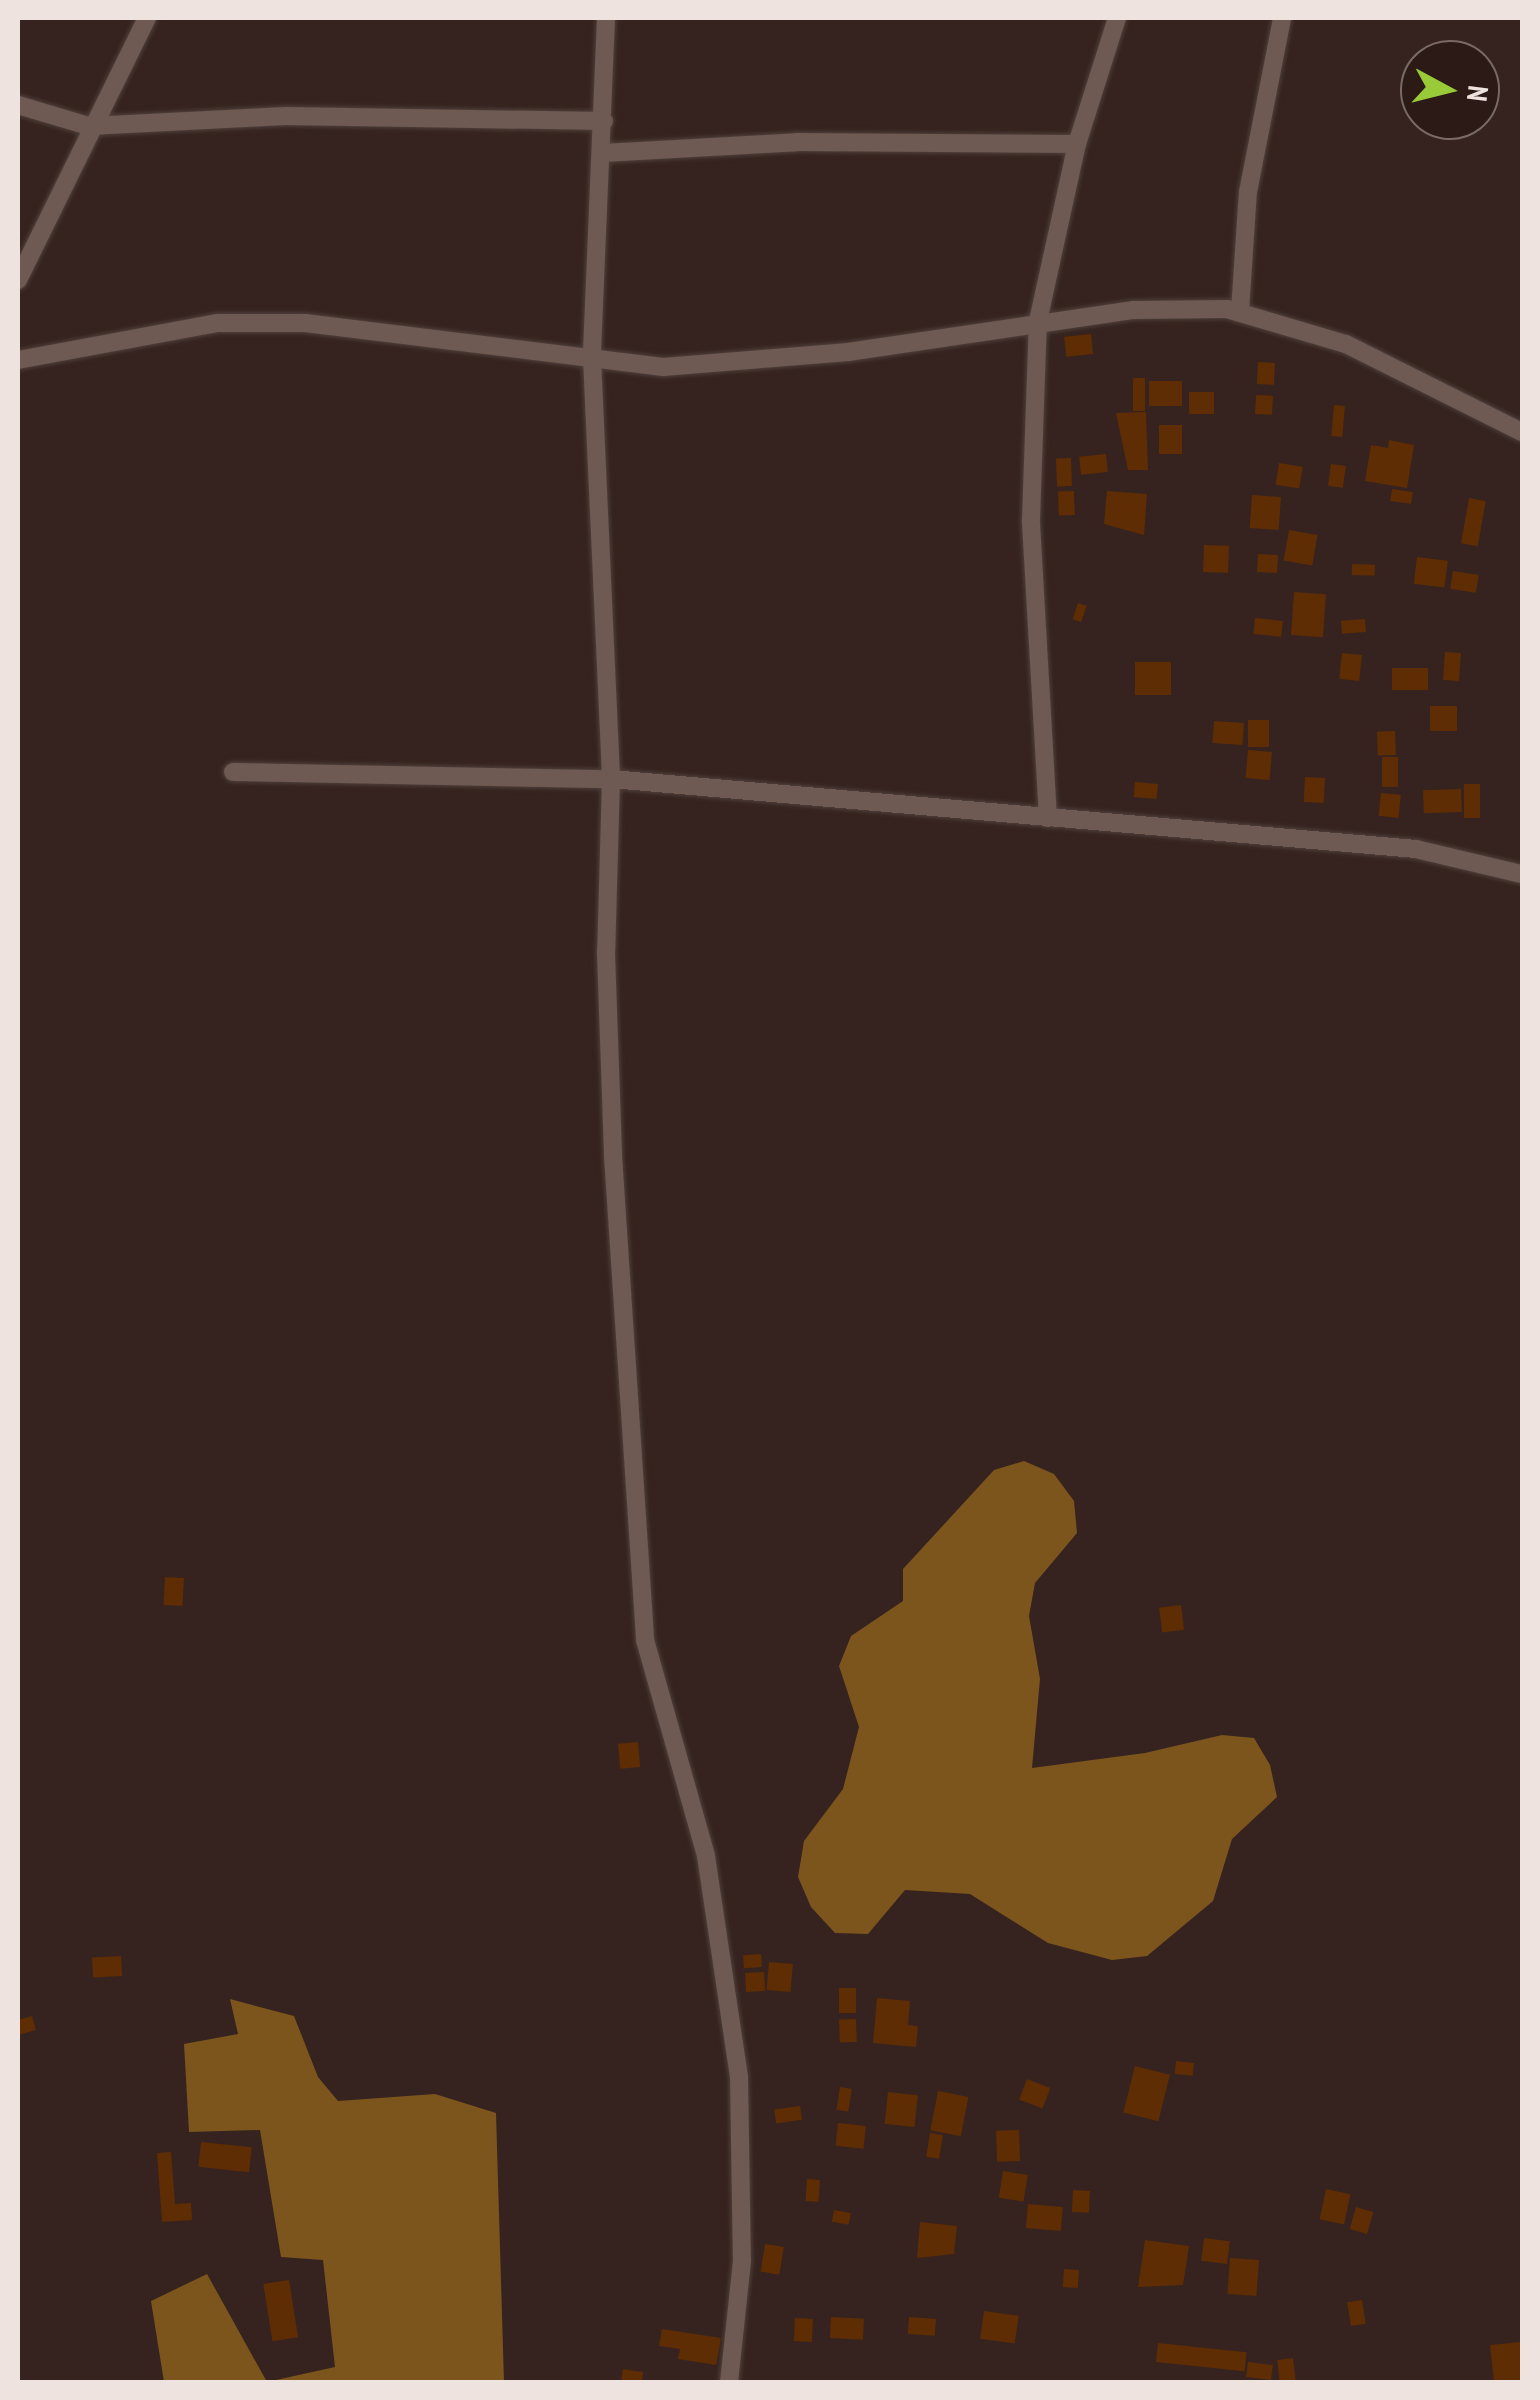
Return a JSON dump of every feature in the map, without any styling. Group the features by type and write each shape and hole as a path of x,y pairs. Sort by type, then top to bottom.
{"street":[{"path":"18,280 89,126 147,18"},
{"path":"606,18 592,358 611,779 606,952 637,1565 646,1640 706,1856 739,2076 742,2260 730,2382"},
{"path":"1048,818 1032,534 1038,321 1077,144 1117,18"},
{"path":"1240,311 1248,192 1282,18"},
{"path":"18,105 89,126 286,116 604,122"},
{"path":"603,153 797,142 1077,144"},
{"path":"18,360 216,323 305,322 663,366 848,352 1038,321 1134,310 1240,311 1346,344 1522,432"},
{"path":"233,772 611,779 1416,850 1522,874"}],"shaded area":[{"path":"1024,1461 1054,1474 1074,1501 1077,1533 1035,1583 1029,1616 1040,1679 1032,1768 1145,1753 1222,1735 1254,1738 1270,1765 1277,1797 1232,1839 1213,1901 1147,1956 1112,1960 1048,1943 970,1894 905,1890 868,1934 835,1933 811,1907 798,1877 804,1841 843,1789 859,1727 839,1666 851,1636 903,1601 903,1569 994,1470"},
{"path":"230,1999 294,2016 318,2077 338,2101 435,2094 496,2113 504,2382 267,2382 335,2367 323,2260 281,2257 260,2130 189,2132 184,2044 238,2034"},
{"path":"207,2274 267,2382 164,2382 151,2301"}],"building":[{"path":"1091,334 1093,354 1066,357 1064,337"},
{"path":"1258,362 1275,363 1274,385 1257,384"},
{"path":"1133,378 1145,378 1145,411 1133,411"},
{"path":"1149,381 1182,381 1182,406 1149,406"},
{"path":"1189,392 1214,392 1214,414 1189,414"},
{"path":"1256,395 1273,396 1272,415 1255,414"},
{"path":"1334,405 1345,406 1342,437 1331,436"},
{"path":"1146,412 1148,470 1128,470 1116,413"},
{"path":"1159,425 1182,425 1182,454 1159,454"},
{"path":"1389,440 1414,445 1407,488 1365,481 1371,445 1388,448"},
{"path":"1106,454 1108,472 1081,475 1079,457"},
{"path":"1071,458 1072,486 1057,487 1056,459"},
{"path":"1279,463 1303,467 1299,488 1276,485"},
{"path":"1331,464 1346,466 1343,488 1328,486"},
{"path":"1392,489 1413,492 1411,504 1390,501"},
{"path":"1074,491 1075,515 1059,516 1058,492"},
{"path":"1107,491 1147,494 1144,535 1104,524"},
{"path":"1252,495 1281,497 1279,530 1250,528"},
{"path":"1469,498 1486,501 1478,546 1461,543"},
{"path":"1289,530 1318,535 1312,566 1284,561"},
{"path":"1204,545 1229,546 1228,573 1203,572"},
{"path":"1258,554 1278,555 1277,573 1257,572"},
{"path":"1417,557 1448,561 1444,588 1414,584"},
{"path":"1352,564 1375,565 1375,576 1352,575"},
{"path":"1453,571 1479,575 1476,593 1450,589"},
{"path":"1294,592 1326,594 1323,637 1291,635"},
{"path":"1078,603 1087,606 1081,622 1073,619"},
{"path":"1255,618 1283,621 1281,637 1253,634"},
{"path":"1365,619 1366,632 1342,634 1341,621"},
{"path":"1445,652 1461,653 1459,681 1443,680"},
{"path":"1342,653 1362,655 1359,681 1339,679"},
{"path":"1135,662 1171,662 1171,695 1135,695"},
{"path":"1392,668 1428,668 1428,690 1392,690"},
{"path":"1430,706 1457,706 1457,731 1430,731"},
{"path":"1248,720 1269,720 1269,747 1248,747"},
{"path":"1214,721 1244,723 1242,745 1212,743"},
{"path":"1395,731 1396,755 1378,756 1377,732"},
{"path":"1248,750 1272,752 1269,780 1246,778"},
{"path":"1382,757 1398,757 1398,787 1382,787"},
{"path":"1305,777 1325,778 1324,803 1304,802"},
{"path":"1135,782 1158,784 1157,799 1134,797"},
{"path":"1464,784 1480,784 1480,818 1464,818"},
{"path":"1461,789 1462,812 1424,813 1423,790"},
{"path":"1381,793 1401,795 1398,818 1379,816"},
{"path":"165,1577 184,1578 183,1606 164,1605"},
{"path":"1181,1605 1184,1630 1162,1632 1159,1608"},
{"path":"638,1742 640,1767 620,1769 618,1744"},
{"path":"761,1954 762,1967 744,1968 743,1955"},
{"path":"121,1956 122,1976 93,1977 92,1958"},
{"path":"769,1962 793,1964 790,1992 767,1990"},
{"path":"764,1972 765,1991 746,1992 745,1973"},
{"path":"839,1988 856,1988 856,2013 839,2013"},
{"path":"877,1998 910,2001 908,2025 918,2026 916,2047 873,2043"},
{"path":"32,2016 36,2030 18,2035 18,2020"},
{"path":"856,2019 857,2042 840,2043 839,2020"},
{"path":"1176,2061 1194,2063 1193,2076 1175,2074"},
{"path":"1135,2066 1170,2075 1158,2121 1123,2113"},
{"path":"1027,2079 1050,2088 1042,2108 1019,2100"},
{"path":"840,2087 852,2089 848,2112 836,2110"},
{"path":"938,2091 968,2097 961,2136 930,2130"},
{"path":"888,2092 918,2095 914,2127 885,2124"},
{"path":"800,2106 802,2120 776,2123 774,2110"},
{"path":"838,2123 866,2126 863,2149 836,2146"},
{"path":"1019,2130 1020,2161 997,2162 996,2131"},
{"path":"930,2133 943,2135 939,2159 926,2157"},
{"path":"201,2142 252,2147 249,2172 198,2167"},
{"path":"171,2152 175,2204 191,2203 192,2220 162,2222 157,2153"},
{"path":"1003,2171 1028,2175 1023,2202 999,2198"},
{"path":"807,2179 820,2180 818,2202 805,2201"},
{"path":"1326,2189 1350,2194 1344,2225 1320,2219"},
{"path":"1073,2190 1090,2191 1089,2213 1072,2212"},
{"path":"1028,2204 1063,2207 1061,2231 1026,2228"},
{"path":"1356,2207 1373,2212 1367,2234 1350,2229"},
{"path":"834,2210 851,2213 849,2225 832,2222"},
{"path":"920,2222 957,2226 954,2254 917,2258"},
{"path":"1204,2238 1230,2241 1227,2264 1201,2261"},
{"path":"1145,2240 1189,2246 1183,2285 1138,2287"},
{"path":"765,2244 784,2247 779,2275 761,2272"},
{"path":"1230,2258 1259,2260 1256,2296 1227,2294"},
{"path":"1064,2269 1079,2270 1078,2288 1063,2287"},
{"path":"289,2280 298,2337 272,2341 263,2284"},
{"path":"1362,2300 1366,2324 1351,2326 1347,2302"},
{"path":"984,2311 1019,2316 1015,2344 980,2339"},
{"path":"831,2317 864,2319 863,2340 830,2338"},
{"path":"909,2317 936,2319 935,2336 908,2334"},
{"path":"795,2318 813,2319 812,2342 794,2341"},
{"path":"662,2329 721,2338 716,2365 678,2359 680,2349 659,2346"},
{"path":"1521,2342 1522,2382 1494,2382 1490,2345"},
{"path":"1158,2343 1247,2352 1245,2371 1156,2362"},
{"path":"1293,2358 1296,2381 1280,2382 1277,2360"},
{"path":"1248,2362 1273,2365 1271,2380 1246,2377"},
{"path":"623,2369 643,2372 642,2382 621,2382"}]}
